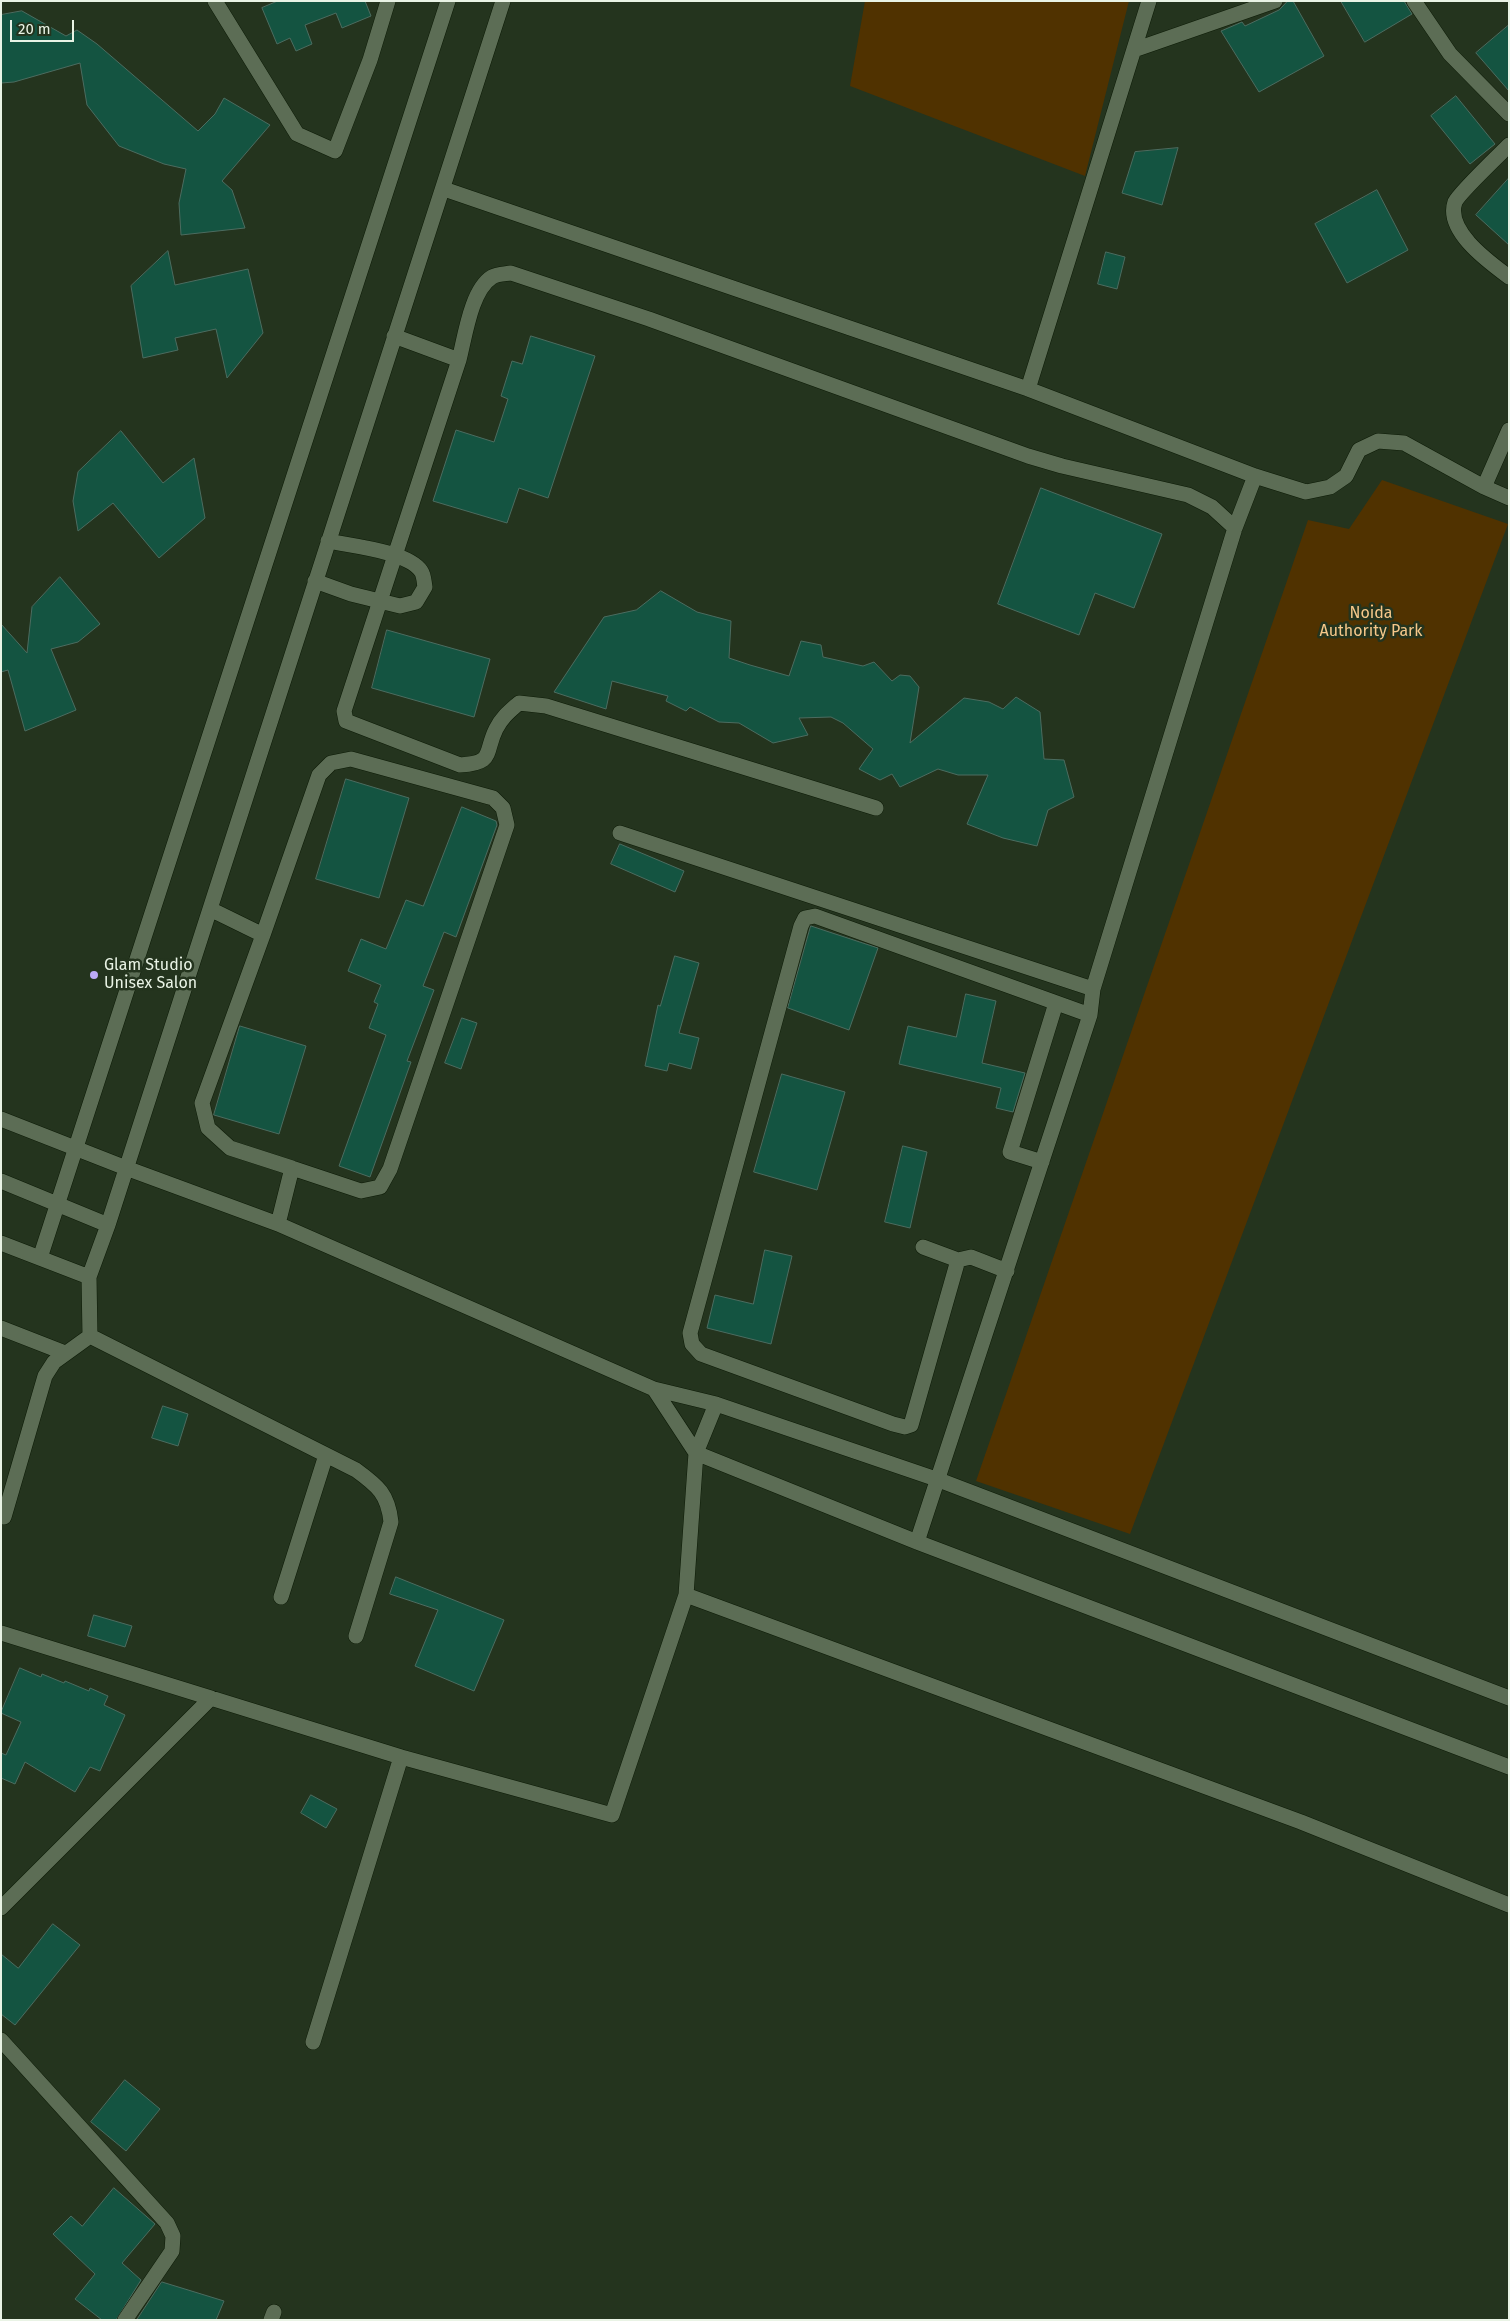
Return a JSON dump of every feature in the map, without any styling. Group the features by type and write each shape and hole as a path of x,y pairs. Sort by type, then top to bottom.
{"street":[{"path":"215,1 297,134 335,151 370,60 388,1"},
{"path":"40,1258 448,1"},
{"path":"90,1336 89,1277 108,1225 394,336 444,189 504,1"},
{"path":"1028,389 1149,1"},
{"path":"1134,50 1274,1"},
{"path":"1414,1 1450,54 1509,114"},
{"path":"1509,145 1456,201 1453,216 1459,231 1486,259 1509,277"},
{"path":"444,189 1028,389 1255,476 1306,492 1330,488 1346,476 1359,450 1378,441 1404,444 1484,487 1509,498"},
{"path":"876,808 546,706 520,703 505,714 495,730 489,754 477,764 460,765 346,721 344,711 459,360 472,307 484,285 492,277 511,273 658,322 1028,456 1062,466 1188,495 1212,508 1235,528"},
{"path":"394,336 459,360"},
{"path":"1484,487 1509,430"},
{"path":"917,1542 939,1480 1090,1015 1093,989 1235,528 1255,476"},
{"path":"315,581 351,594 400,606 416,602 425,587 422,572 408,561 395,556 328,541"},
{"path":"351,759 493,798 503,808 506,825 390,1169 380,1187 361,1191 292,1168 230,1148 208,1128 202,1103 264,936 319,775 331,763 351,759"},
{"path":"620,833 1093,989"},
{"path":"210,909 264,936"},
{"path":"958,1260 911,1424 905,1427 701,1354 692,1344 690,1333 801,926 806,918 814,916 1090,1015"},
{"path":"1042,1162 1010,1152 1056,1003"},
{"path":"1,1119 126,1168 278,1224 654,1389 716,1404 939,1480 1509,1698"},
{"path":"278,1224 292,1168"},
{"path":"1,1181 108,1225"},
{"path":"1,1243 89,1277"},
{"path":"923,1247 958,1260 971,1257 1007,1272"},
{"path":"1,1328 65,1353"},
{"path":"4,1517 45,1376 54,1362 90,1336"},
{"path":"90,1336 356,1470 384,1494 390,1507 392,1522 356,1636"},
{"path":"654,1389 696,1453 917,1542 1509,1767"},
{"path":"1,1633 401,1757 612,1815 686,1595 696,1453 716,1404"},
{"path":"282,1597 326,1455"},
{"path":"686,1595 1301,1822 1509,1905"},
{"path":"1,1908 211,1698"},
{"path":"313,2042 401,1757"},
{"path":"1,2040 167,2222 173,2236 172,2251 125,2320"}],"green space":[{"path":"865,1 1129,1 1085,176 850,86"},
{"name":"Noida Authority Park","path":"1382,480 1508,524 1130,1534 976,1481 1308,520 1349,529"}],"building":[{"path":"278,1 365,1 371,16 342,28 336,13 305,25 312,44 296,51 290,38 277,44 262,8"},
{"path":"1288,1 1293,1 1324,56 1259,92 1221,31 1242,22 1245,26 1279,10"},
{"path":"1341,1 1404,1 1412,14 1365,42"},
{"path":"22,11 66,36 77,30 97,44 198,131 215,114 224,98 270,125 222,181 232,190 245,228 181,235 179,203 186,169 164,164 119,146 87,105 80,63 14,82 1,83 1,15"},
{"path":"1509,25 1509,91 1476,53"},
{"path":"1456,96 1495,144 1470,164 1431,116"},
{"path":"1178,148 1162,205 1122,193 1135,152"},
{"path":"1509,178 1509,245 1476,215"},
{"path":"1377,190 1408,250 1347,283 1315,224"},
{"path":"168,251 175,285 248,269 263,333 227,378 216,329 175,338 178,350 143,358 131,286"},
{"path":"1106,252 1125,257 1117,289 1098,284"},
{"path":"531,336 595,356 548,498 519,488 507,523 433,501 456,430 494,442 508,399 501,396 512,361 522,364"},
{"path":"121,431 163,483 194,458 205,518 159,558 113,503 78,531 73,501 78,472"},
{"path":"1041,488 1162,534 1134,608 1095,593 1079,635 998,604"},
{"path":"60,577 100,624 78,642 51,649 76,710 25,731 8,670 1,672 1,624 27,653 32,607"},
{"path":"661,591 697,612 731,621 729,658 789,676 801,641 821,645 823,657 863,666 874,662 892,681 900,675 910,676 919,687 910,743 964,698 989,702 1003,709 1016,697 1040,712 1044,759 1064,760 1074,797 1048,810 1037,846 1003,838 967,824 988,775 958,775 938,769 900,787 892,774 880,780 859,769 873,749 843,723 831,717 799,718 808,735 773,743 739,723 719,722 690,707 686,711 666,701 668,696 612,681 606,709 554,692 604,617 636,610"},
{"path":"387,630 490,659 474,717 372,688"},
{"path":"346,779 409,798 379,898 316,879"},
{"path":"462,807 496,821 497,825 456,937 444,932 423,986 434,990 407,1061 411,1062 370,1177 339,1166 386,1035 369,1028 378,1004 374,1002 381,985 348,971 361,939 386,949 406,900 423,906"},
{"path":"620,844 684,871 675,892 611,864"},
{"path":"811,926 878,948 849,1030 788,1008"},
{"path":"675,956 699,963 679,1033 699,1038 691,1069 669,1063 667,1071 645,1066 658,1005 660,1006"},
{"path":"966,994 996,1001 982,1063 1025,1073 1013,1112 996,1108 1001,1088 899,1064 908,1026 956,1037"},
{"path":"462,1018 477,1023 461,1069 445,1063"},
{"path":"240,1026 306,1046 279,1134 214,1115"},
{"path":"782,1074 845,1092 817,1190 754,1172"},
{"path":"903,1146 927,1152 910,1228 885,1222"},
{"path":"765,1250 792,1256 771,1344 707,1328 715,1295 753,1304"},
{"path":"163,1406 188,1414 178,1446 152,1438"},
{"path":"396,1577 504,1620 474,1691 415,1666 438,1610 390,1594"},
{"path":"94,1615 132,1626 125,1647 88,1636"},
{"path":"20,1668 41,1677 42,1674 89,1691 90,1688 108,1696 104,1705 125,1715 100,1771 90,1767 75,1792 25,1762 15,1784 1,1778 1,1753 6,1755 21,1722 1,1713"},
{"path":"311,1795 337,1809 326,1828 301,1813"},
{"path":"53,1924 80,1945 15,2025 1,2014 1,1954 18,1968"},
{"path":"125,2080 160,2109 126,2151 91,2122"},
{"path":"114,2188 155,2224 122,2263 141,2280 116,2320 102,2320 75,2299 95,2274 53,2234 71,2216 82,2226"},
{"path":"162,2282 224,2301 216,2320 137,2320"}],"place":[{"name":"Glam Studio Unisex Salon","path":"94,975"}]}
